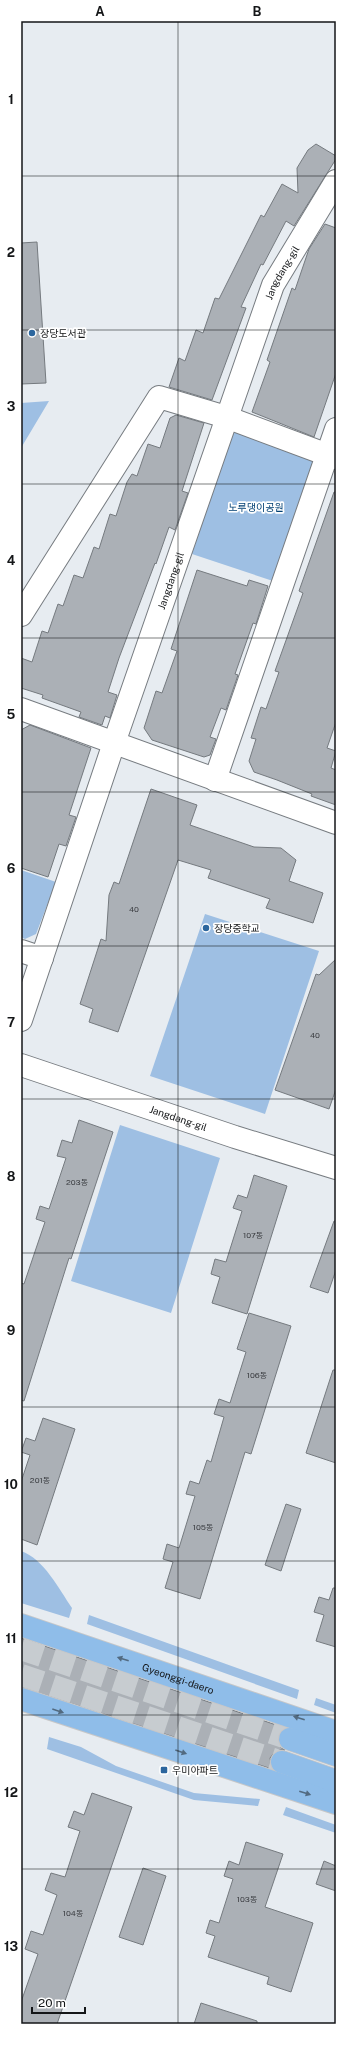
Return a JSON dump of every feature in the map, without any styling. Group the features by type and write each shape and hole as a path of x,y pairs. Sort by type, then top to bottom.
{"main road":[{"name":"Gyeonggi-daero","path":"21,1625 336,1732"},
{"path":"21,1699 336,1803"},
{"path":"290,1739 336,1755"},
{"path":"282,1762 336,1780"}],"street":[{"name":"Jangdang-gil","path":"21,1020 114,743 273,285 336,180"},
{"path":"21,615 158,396 226,417 331,456"},
{"path":"215,780 331,456 336,429"},
{"path":"21,709 336,823"},
{"path":"21,951 42,958"},
{"name":"Jangdang-gil","path":"21,1065 235,1137 336,1168"}],"green space":[{"path":"49,401 21,448 21,403"},
{"name":"노루댕이공원","path":"233,430 320,460 279,583 192,554"},
{"path":"21,870 56,882 36,934 25,939 21,937"},
{"path":"205,914 319,951 265,1114 150,1076"},
{"path":"120,1125 220,1158 171,1313 71,1281"},
{"path":"21,1551 37,1561 50,1575 72,1608 69,1618 21,1603"},
{"path":"89,1615 299,1690 297,1699 87,1624"},
{"path":"316,1698 336,1705 336,1713 314,1705"},
{"path":"49,1737 81,1747 116,1766 194,1793 260,1799 258,1806 194,1800 47,1749"},
{"path":"286,1807 336,1825 336,1833 283,1815"}],"building":[{"path":"316,144 336,156 336,159 294,226 286,221 263,265 261,264 241,307 246,308 212,400 169,387 179,358 185,361 196,330 203,333 215,298 219,299 261,215 264,217 282,184 298,193 297,168 308,150"},
{"path":"325,224 336,228 336,373 314,437 252,412 270,362 267,360 292,288 295,290 309,249"},
{"name":"장당도서관","path":"37,242 46,383 21,384 21,243"},
{"path":"176,415 204,423 182,491 188,493 175,530 169,527 119,658 108,692 117,695 110,718 105,716 102,725 79,717 81,712 42,698 43,695 21,688 21,658 32,662 42,631 48,633 58,604 63,606 74,575 83,578 94,547 99,549 110,514 116,516 127,482 132,474 137,476 148,444 160,448 170,418"},
{"path":"334,492 336,492 336,722 327,748 336,751 331,768 336,770 336,805 311,796 312,794 254,772 249,761 256,739 251,738 261,707 266,709 279,672 275,671 303,593 299,591"},
{"path":"197,570 247,586 249,580 268,586 256,624 253,623 235,674 238,675 226,710 221,708 210,737 216,739 210,755 204,757 152,740 144,728 156,691 162,693 177,651 171,649"},
{"path":"30,725 91,748 69,815 76,817 66,846 59,844 48,877 21,868 21,730"},
{"path":"151,789 197,805 190,825 254,847 281,848 296,860 289,881 323,893 313,923 266,908 270,899 208,878 211,870 178,860 118,1032 89,1022 93,1009 80,1004 101,939 106,941 109,895 114,882 119,884"},
{"path":"336,959 336,1089 329,1109 275,1090 316,974 319,975"},
{"path":"79,1120 113,1132 71,1259 69,1258 24,1401 21,1400 21,1283 24,1284 45,1222 36,1219 40,1206 49,1209 66,1158 57,1156 62,1140 72,1143"},
{"path":"254,1175 287,1186 247,1314 212,1303 220,1277 211,1274 215,1259 226,1262 242,1211 233,1208 238,1195 247,1198"},
{"path":"334,1221 336,1221 336,1270 328,1293 310,1287"},
{"path":"249,1313 291,1326 251,1454 245,1452 200,1599 165,1588 173,1562 163,1559 167,1544 179,1548 195,1496 186,1494 190,1481 199,1484 207,1460 211,1462 224,1417 214,1414 219,1399 230,1403 246,1352 237,1349"},
{"path":"333,1370 336,1370 336,1463 306,1453"},
{"path":"43,1418 75,1429 37,1545 21,1539 21,1482 30,1455 21,1452 26,1438 35,1441"},
{"path":"286,1504 301,1509 281,1571 265,1565"},
{"path":"333,1588 336,1588 336,1647 316,1641 324,1615 314,1612 319,1597 329,1600"},
{"path":"21,1638 285,1728 278,1735 278,1741 280,1747 285,1750 279,1750 270,1758 272,1769 21,1687"},
{"path":"92,1793 132,1807 57,2024 21,2024 21,2002 38,1954 25,1949 31,1931 43,1935 57,1895 45,1890 51,1873 65,1877 80,1831 68,1827 74,1811 84,1815"},
{"path":"246,1842 283,1854 265,1907 313,1923 291,1992 267,1984 269,1977 208,1957 215,1936 206,1933 210,1920 219,1923 233,1879 224,1876 229,1861 239,1865"},
{"path":"324,1861 336,1866 336,1891 316,1884"},
{"path":"143,1868 166,1876 143,1945 119,1937"},
{"path":"201,2003 257,2021 257,2024 194,2024"}],"tunnel":[{"path":"21,1649 290,1739"},
{"path":"21,1675 282,1762"}],"place":[{"name":"장당도서관","path":"32,333"},
{"name":"장당중학교","path":"206,928"},
{"name":"우미아파트","path":"164,1770"}]}
